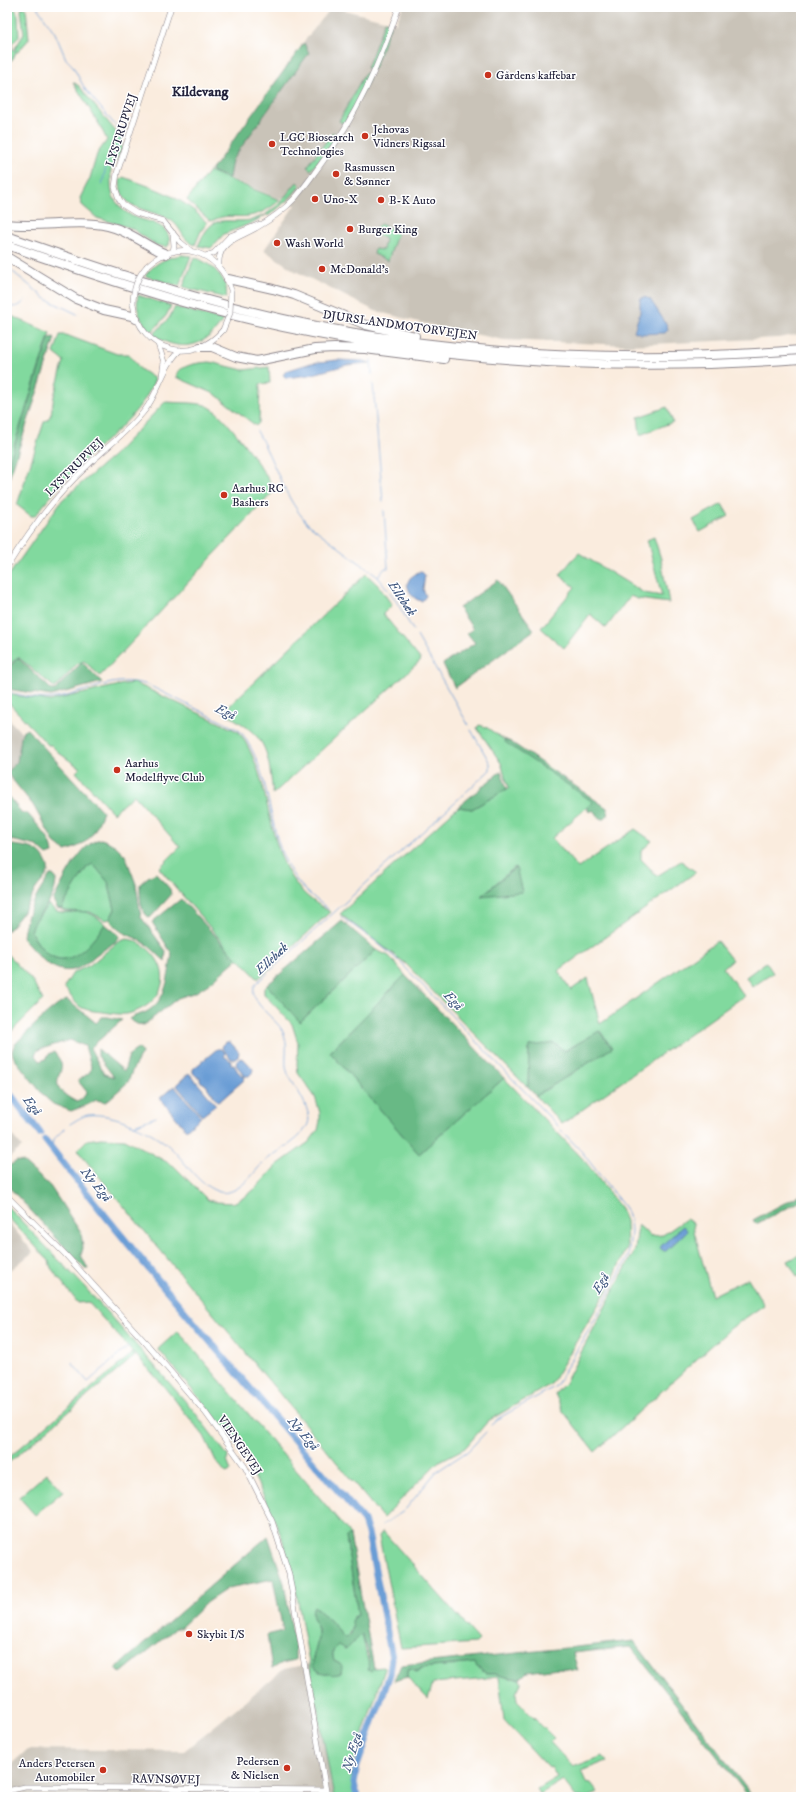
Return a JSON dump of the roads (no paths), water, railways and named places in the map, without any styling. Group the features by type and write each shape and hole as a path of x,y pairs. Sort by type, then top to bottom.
{"highway":[{"path":"7,224 38,225 82,223 110,226 130,234 152,248 170,253"},
{"name":"DJURSLANDMOTORVEJEN","path":"7,236 157,286 206,300 285,319 393,339 474,349 533,354 620,358 673,357 801,350"},
{"name":"DJURSLANDMOTORVEJEN","path":"7,245 94,275 198,306 334,337 401,348 474,357 620,366 731,364 801,359"},
{"path":"7,257 76,299 104,310 132,316 136,319"},
{"path":"228,279 294,295 346,318 394,333 533,354"},
{"path":"200,347 212,347 236,357 257,361 315,349 334,348 526,365 620,366"}],"street":[{"name":"LYSTRUPVEJ","path":"171,7 115,182 116,193 128,209 163,221 172,230 180,242 191,251"},
{"path":"219,266 220,256 226,245 240,235 255,229 295,198 341,135 374,74 399,7"},
{"path":"205,256 214,253 230,236 263,223"},
{"path":"170,253 174,246 172,230"},
{"path":"191,251 205,256 219,266 228,279 231,290 232,308 223,330 213,340 200,347 180,350 158,344 145,333 136,319 133,304 135,287 140,276 147,266 156,258 170,253 191,251"},
{"name":"LYSTRUPVEJ","path":"158,344 164,362 160,385"},
{"name":"LYSTRUPVEJ","path":"7,567 36,524 58,496 89,464 134,423 146,409 160,385 172,359 180,350"},
{"name":"VIENGEVEJ","path":"7,1196 64,1254 145,1342 205,1412 246,1467 272,1521 289,1574 328,1797"},
{"name":"RAVNSØVEJ","path":"7,1791 20,1788 46,1787 326,1790"}],"water":[{"path":"644,297 650,299 667,325 668,330 665,333 641,334 634,331 640,312 640,299"},
{"path":"337,360 364,361 370,363 347,365 309,375 286,378 283,375 286,371 311,363"},
{"path":"418,572 422,572 425,575 423,589 426,596 422,601 416,599 412,595 407,584 410,578"},
{"path":"226,1042 230,1042 239,1052 238,1057 235,1059 231,1059 222,1048"},
{"path":"217,1049 221,1049 225,1053 224,1056 231,1061 231,1064 234,1065 238,1072 245,1077 244,1080 220,1101 217,1101 213,1096 213,1093 211,1093 206,1085 200,1081 200,1077 197,1077 193,1073 193,1069"},
{"path":"240,1058 244,1059 253,1069 249,1076 245,1076 236,1065"},
{"path":"189,1073 216,1105 202,1116 176,1085"},
{"path":"174,1086 201,1117 186,1130 160,1098"},
{"path":"683,1226 687,1230 686,1232 666,1251 660,1248 661,1246"}],"waterway":[{"path":"37,7 55,33 66,59 72,65 85,89 120,131 121,141"},
{"path":"102,185 108,157 120,144"},
{"path":"7,267 46,299 77,314"},
{"path":"7,306 17,306 25,300"},
{"path":"371,360 372,374"},
{"name":"Ellebæk","path":"373,384 383,502"},
{"path":"257,431 292,502 307,523 378,577"},
{"name":"Ellebæk","path":"384,510 388,568 385,568 378,577 395,599 413,630"},
{"name":"Ellebæk","path":"417,636 469,726"},
{"name":"Egå","path":"7,692 50,699 68,696 112,683 136,682 148,685 239,730 248,742 259,766 280,848 287,864 302,887 328,909"},
{"name":"Ellebæk","path":"70,1124 88,1115 98,1115 122,1120 134,1125 166,1143 200,1180 206,1185 220,1192 231,1191 242,1185 265,1161 303,1133 309,1121 308,1114 303,1100 286,1069 285,1036 279,1026 256,999 254,994 254,986 490,770 490,763 471,730"},
{"name":"Egå","path":"341,917 374,940 399,961 558,1126"},
{"name":"Egå","path":"7,1090 40,1133"},
{"path":"134,1125 156,1117"},
{"path":"52,1148 53,1140 64,1129"},
{"name":"Egå","path":"491,1425 499,1418 556,1386 598,1314 628,1257 631,1232 630,1220 625,1208 582,1152 561,1130"},
{"name":"Ny Egå","path":"45,1140 162,1285 364,1521 368,1533 392,1658 390,1674 357,1766 354,1783 357,1797"},
{"path":"72,1363 88,1382 129,1346"},
{"name":"Egå","path":"382,1525 404,1511 436,1472 468,1451 486,1432"}],"place":[{"name":"Gårdens kaffebar","path":"488,75"},
{"name":"Jehovas Vidners Rigssal","path":"365,136"},
{"name":"LGC Biosearch Technologies","path":"272,144"},
{"name":"Rasmussen & Sønner","path":"336,174"},
{"name":"Uno-X","path":"315,199"},
{"name":"B-K Auto","path":"381,200"},
{"name":"Burger King","path":"350,229"},
{"name":"Wash World","path":"277,243"},
{"name":"McDonald's","path":"322,269"},
{"name":"Aarhus RC Bashers","path":"224,495"},
{"name":"Aarhus Modelflyve Club","path":"117,770"},
{"name":"Skybit I/S","path":"189,1634"},
{"name":"Pedersen & Nielsen","path":"287,1768"},
{"name":"Anders Petersen Automobiler","path":"103,1770"}],"district":[{"name":"Kildevang","path":"200,91"}]}
